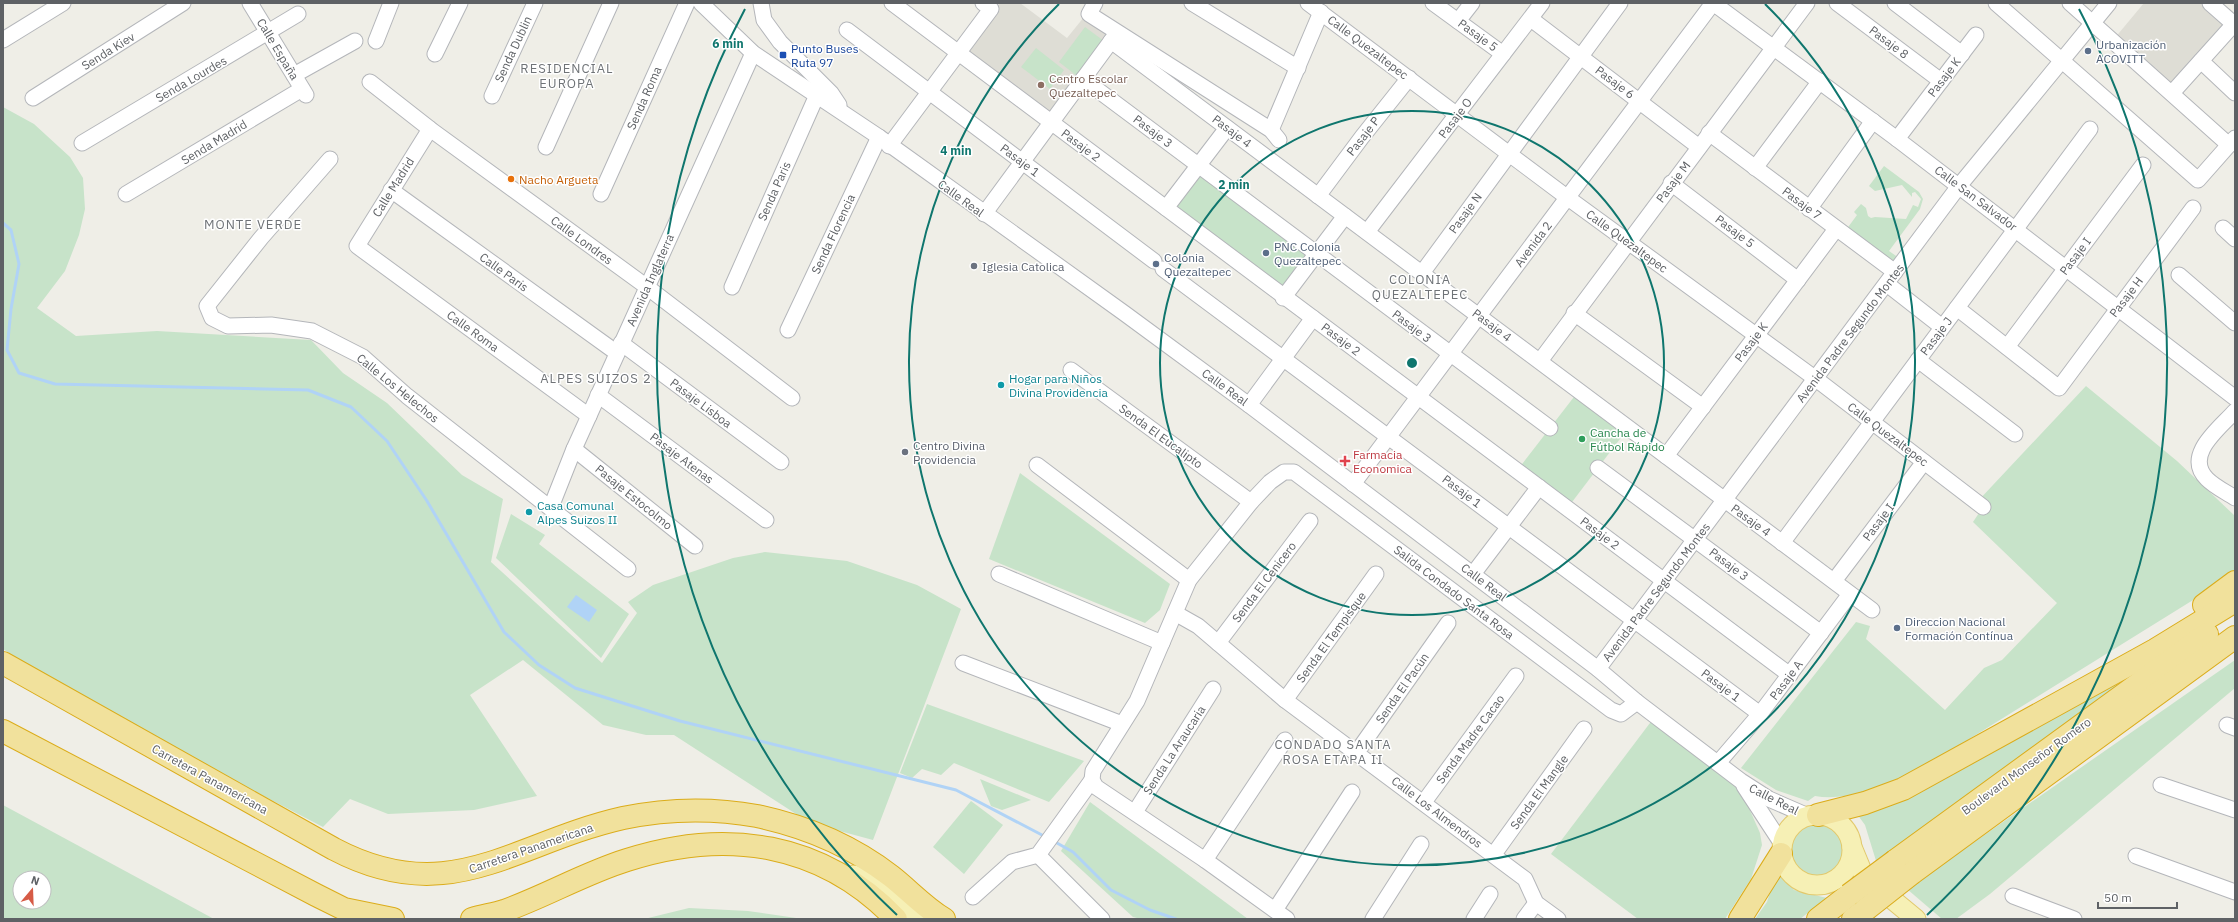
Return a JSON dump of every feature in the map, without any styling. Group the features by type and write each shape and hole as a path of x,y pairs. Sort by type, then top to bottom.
{"highway":[{"path":"2125,666 2173,627 2235,582"},
{"path":"1813,816 1865,803 1903,789 2125,666 2235,601"},
{"name":"Boulevard Monseñor Romero","path":"1818,919 1857,911 1904,867 2235,612"},
{"name":"Boulevard Monseñor Romero","path":"1904,867 2235,637"},
{"name":"Carretera Panamericana","path":"3,663 334,849 368,864 416,874 452,873 489,864 593,827 622,819 663,812 720,812 772,820 821,836 880,868 903,886 931,916"},
{"path":"3,730 344,909 393,919"},
{"name":"Carretera Panamericana","path":"472,919 504,911 626,860 670,848 717,844 745,844 770,847 808,858"},
{"path":"1740,919 1782,849"},
{"path":"808,858 858,886 896,919"}],"main road":[{"path":"1903,919 1853,884 1844,882 1830,883 1819,886 1798,881 1790,874 1782,849 1785,834 1791,826 1813,816 1837,822 1850,837 1852,847 1864,876 1916,919"},
{"path":"1830,883 1840,877 1847,869 1851,858 1852,847"},
{"name":"Carretera Panamericana","path":"808,858 870,882 896,900 931,916"}],"street":[{"name":"Senda Kiev","path":"33,98 183,3"},
{"name":"Calle España","path":"250,3 304,92"},
{"path":"376,41 391,3"},
{"path":"435,54 460,3"},
{"name":"Senda Dublin","path":"492,96 535,3"},
{"path":"546,147 611,3"},
{"name":"Senda Roma","path":"601,194 687,3"},
{"name":"Calle Real","path":"701,3 753,52 884,141 1249,405 1598,669 1637,702 1741,782 1770,799 1813,816"},
{"path":"761,3 764,20 780,42 831,93 845,114"},
{"name":"Pasaje 2","path":"892,3 1790,675"},
{"path":"984,214 1114,37 1089,14 1095,3"},
{"path":"1192,3 1298,68"},
{"path":"1308,3 1321,12"},
{"name":"Pasaje 5","path":"1433,3 1503,54"},
{"path":"1458,21 1472,3"},
{"name":"Pasaje O","path":"1367,232 1542,3"},
{"name":"Pasaje N","path":"1422,273 1620,3"},
{"name":"Calle San Salvador","path":"1713,3 1820,81 2016,229 2235,398"},
{"name":"Avenida 2","path":"1353,484 1713,3"},
{"name":"Pasaje M","path":"1540,361 1574,313 1807,3"},
{"name":"Pasaje 8","path":"1837,3 1941,81"},
{"path":"1895,3 1962,54"},
{"path":"1996,3 2198,180 2233,148 2070,3"},
{"name":"Avenida Padre Segundo Montes","path":"1598,669 1959,186 2109,3"},
{"path":"2172,93 2234,25 2210,3"},
{"path":"3,40 55,5"},
{"name":"Senda Florencia","path":"788,330 884,141 929,92 959,54 987,6"},
{"name":"Calle Quezaltepec","path":"1114,37 1275,135 1298,68 1321,12 1568,198 1816,379 1871,423 1983,507"},
{"name":"Senda Lourdes","path":"82,143 298,14"},
{"name":"Pasaje 6","path":"1530,19 1640,100 1699,147"},
{"name":"Pasaje 1","path":"847,30 1760,714"},
{"name":"Pasaje K","path":"1897,139 1976,35"},
{"name":"Pasaje 4","path":"1114,37 1228,128 1872,610"},
{"path":"294,75 355,41"},
{"name":"Avenida Inglaterra","path":"552,508 553,502 588,416 753,52"},
{"path":"2201,61 2235,93"},
{"name":"Pasaje P","path":"1318,196 1362,136 1409,78"},
{"name":"Pasaje 3","path":"1083,79 1550,428"},
{"path":"1755,168 1820,81"},
{"name":"Calle Londres","path":"370,82 430,129 647,287 792,398"},
{"name":"Senda Madrid","path":"126,194 304,92"},
{"name":"Senda Paris","path":"732,287 817,95"},
{"path":"1809,209 1873,121"},
{"path":"1166,208 1228,128"},
{"name":"Calle Madrid","path":"357,246 430,129"},
{"name":"Pasaje J","path":"1782,543 2090,129"},
{"name":"Pasaje 7","path":"1709,133 1836,229 1891,278"},
{"name":"Calle Los Helechos","path":"330,159 261,238 207,306 212,318 228,326 271,325 312,331 363,357 407,396 552,508"},
{"name":"Pasaje I","path":"2007,347 2143,165"},
{"name":"Pasaje 5","path":"1671,183 1798,280"},
{"name":"Calle Paris","path":"391,190 619,348"},
{"name":"Pasaje H","path":"2007,347 2059,388 2193,208"},
{"path":"1284,297 1345,216"},
{"path":"2223,228 2235,239"},
{"name":"Pasaje K","path":"1666,456 1836,229"},
{"name":"Calle Roma","path":"357,246 588,416"},
{"path":"2179,274 2235,323"},
{"path":"1891,278 1942,327"},
{"path":"1957,308 2007,347"},
{"path":"1574,313 1703,407"},
{"path":"1249,405 1313,318"},
{"name":"Pasaje Lisboa","path":"619,348 781,462"},
{"path":"1918,360 2015,434"},
{"name":"Senda El Eucalipto","path":"1071,370 1251,502"},
{"name":"Pasaje Atenas","path":"598,396 766,520"},
{"path":"2235,411 2202,448 2198,455 2199,465 2203,474 2208,480 2235,498"},
{"name":"Pasaje Estocolmo","path":"574,449 695,546"},
{"name":"Pasaje I","path":"1834,581 1924,462"},
{"path":"1037,465 1189,580"},
{"name":"Pasaje 3","path":"1598,468 1696,539 1821,633"},
{"name":"Salida Condado Santa Rosa","path":"1251,502 1270,482 1284,472 1294,472 1600,703 1621,714 1637,702"},
{"path":"1473,574 1539,487"},
{"path":"973,897 1012,862 1038,855 1092,780 1093,771 1137,701 1189,580 1251,502"},
{"path":"552,508 628,569"},
{"name":"Senda El Cenicero","path":"1218,643 1310,520"},
{"path":"999,574 1162,642"},
{"name":"Senda El Tempisque","path":"1285,700 1376,574"},
{"name":"Pasaje A","path":"1718,763 1760,714 1850,594"},
{"name":"Calle Los Almendros","path":"1175,613 1198,626 1285,700 1494,854 1525,879 1536,903"},
{"name":"Senda El Pacún","path":"1356,752 1448,623"},
{"path":"963,663 1122,724"},
{"name":"Senda Madre Cacao","path":"1424,802 1516,676"},
{"name":"Senda La Araucaria","path":"1135,812 1213,689"},
{"name":"Senda El Mangle","path":"1494,854 1584,729"},
{"path":"1205,860 1285,740"},
{"path":"1092,780 1096,787 1205,860 1281,915 1352,792"},
{"name":"Calle Real","path":"1741,782 1782,849"},
{"path":"2161,785 2235,810"},
{"path":"1373,919 1421,844"},
{"path":"1038,855 1102,919"},
{"path":"2136,856 2235,892"},
{"path":"1474,919 1490,894"},
{"path":"2013,896 2074,919"},
{"path":"1524,919 1536,903 1558,919"}],"shaded area":[{"name":"Centro Escolar Quezaltepec","path":"1000,3 1020,3 1067,38 1084,17 1113,35 1050,118 963,52"},
{"path":"2144,3 2206,3 2230,24 2171,90 2114,39"}],"green space":[{"path":"1085,27 1104,41 1077,76 1059,62"},
{"path":"1036,48 1064,70 1050,89 1021,67"},
{"path":"3,107 34,124 70,157 83,178 85,209 79,235 65,271 37,308 76,336 157,331 311,340 343,373 387,403 462,475 503,499 491,562 602,663 637,613 628,602 653,585 733,558 765,552 847,561 917,585 961,609 873,840 810,823 674,735 646,735 603,725 523,660 470,695 537,796 474,810 388,814 350,799 323,827 191,758 31,668 3,649"},
{"path":"1884,166 1919,192 1923,199 1920,209 1889,251 1899,258 1893,266 1846,230 1857,215 1854,212 1861,204 1866,208 1868,216 1871,218 1906,219 1913,205 1918,207 1921,199 1915,192 1912,193 1912,197 1902,185 1875,191 1869,186"},
{"path":"1200,170 1312,254 1283,293 1170,208"},
{"path":"2086,386 2177,461 2235,516 2235,574 1900,782 1847,796 1815,796 1808,801 1776,790 1741,768 1856,622 1870,626 1866,639 1945,710 1984,668 2002,660 2057,603 1973,522 1983,507 1978,501"},
{"path":"1577,393 1626,431 1569,506 1519,468"},
{"path":"1020,473 1170,584 1160,610 1145,623 989,559"},
{"path":"511,514 545,535 539,544 629,614 601,658 496,558"},
{"path":"2160,653 1877,864 1865,825 1857,814"},
{"path":"2235,660 2235,688 1990,894 1956,919 1942,919 1907,889"},
{"path":"927,704 1084,761 1049,802 954,763 941,775 922,769 912,778 900,773"},
{"path":"1653,719 1737,781 1760,833 1762,845 1751,879 1725,919 1638,919 1551,854"},
{"path":"980,779 1031,800 1002,810 991,806"},
{"path":"971,801 1003,825 964,874 933,847"},
{"path":"1090,802 1248,919 1141,919 1133,917 1061,851"},
{"path":"3,805 214,919 3,919"},
{"path":"1818,820 1830,822 1840,829 1847,839 1849,851 1847,863 1840,873 1830,880 1818,882 1806,880 1796,873 1789,863 1787,851 1789,839 1796,829 1806,822"},
{"path":"1778,867 1794,890 1827,898 1800,919 1755,919 1767,902"},
{"path":"689,908 748,911 803,919 644,919"}],"water":[{"path":"576,595 597,610 589,622 567,607"}],"waterway":[{"path":"3,223 11,230 19,264 11,309 7,350 19,373 55,384 308,390 351,407 387,441 427,501 504,632 539,665 575,688 680,721 956,790 1042,835"},
{"path":"1057,843 1073,852 1111,890 1150,910 1176,919"}],"place":[{"name":"Urbanización ACOVITT","path":"2088,51"},
{"name":"Punto Buses Ruta 97","path":"783,55"},
{"name":"Centro Escolar Quezaltepec","path":"1041,85"},
{"name":"Nacho Argueta","path":"511,179"},
{"name":"PNC Colonia Quezaltepec","path":"1266,253"},
{"name":"Colonia Quezaltepec","path":"1156,264"},
{"name":"Iglesia Catolica","path":"974,266"},
{"name":"Hogar para Niños Divina Providencia","path":"1001,385"},
{"name":"Cancha de Fútbol Rápido","path":"1582,439"},
{"name":"Centro Divina Providencia","path":"905,452"},
{"name":"Farmacia Economica","path":"1345,461"},
{"name":"Casa Comunal Alpes Suizos II","path":"529,512"},
{"name":"Direccion Nacional Formación Contínua","path":"1897,628"}],"district":[{"name":"RESIDENCIAL EUROPA","path":"567,76"},
{"name":"MONTE VERDE","path":"253,224"},
{"name":"COLONIA QUEZALTEPEC","path":"1420,286"},
{"name":"ALPES SUIZOS 2","path":"596,378"},
{"name":"CONDADO SANTA ROSA ETAPA II","path":"1333,752"}]}
